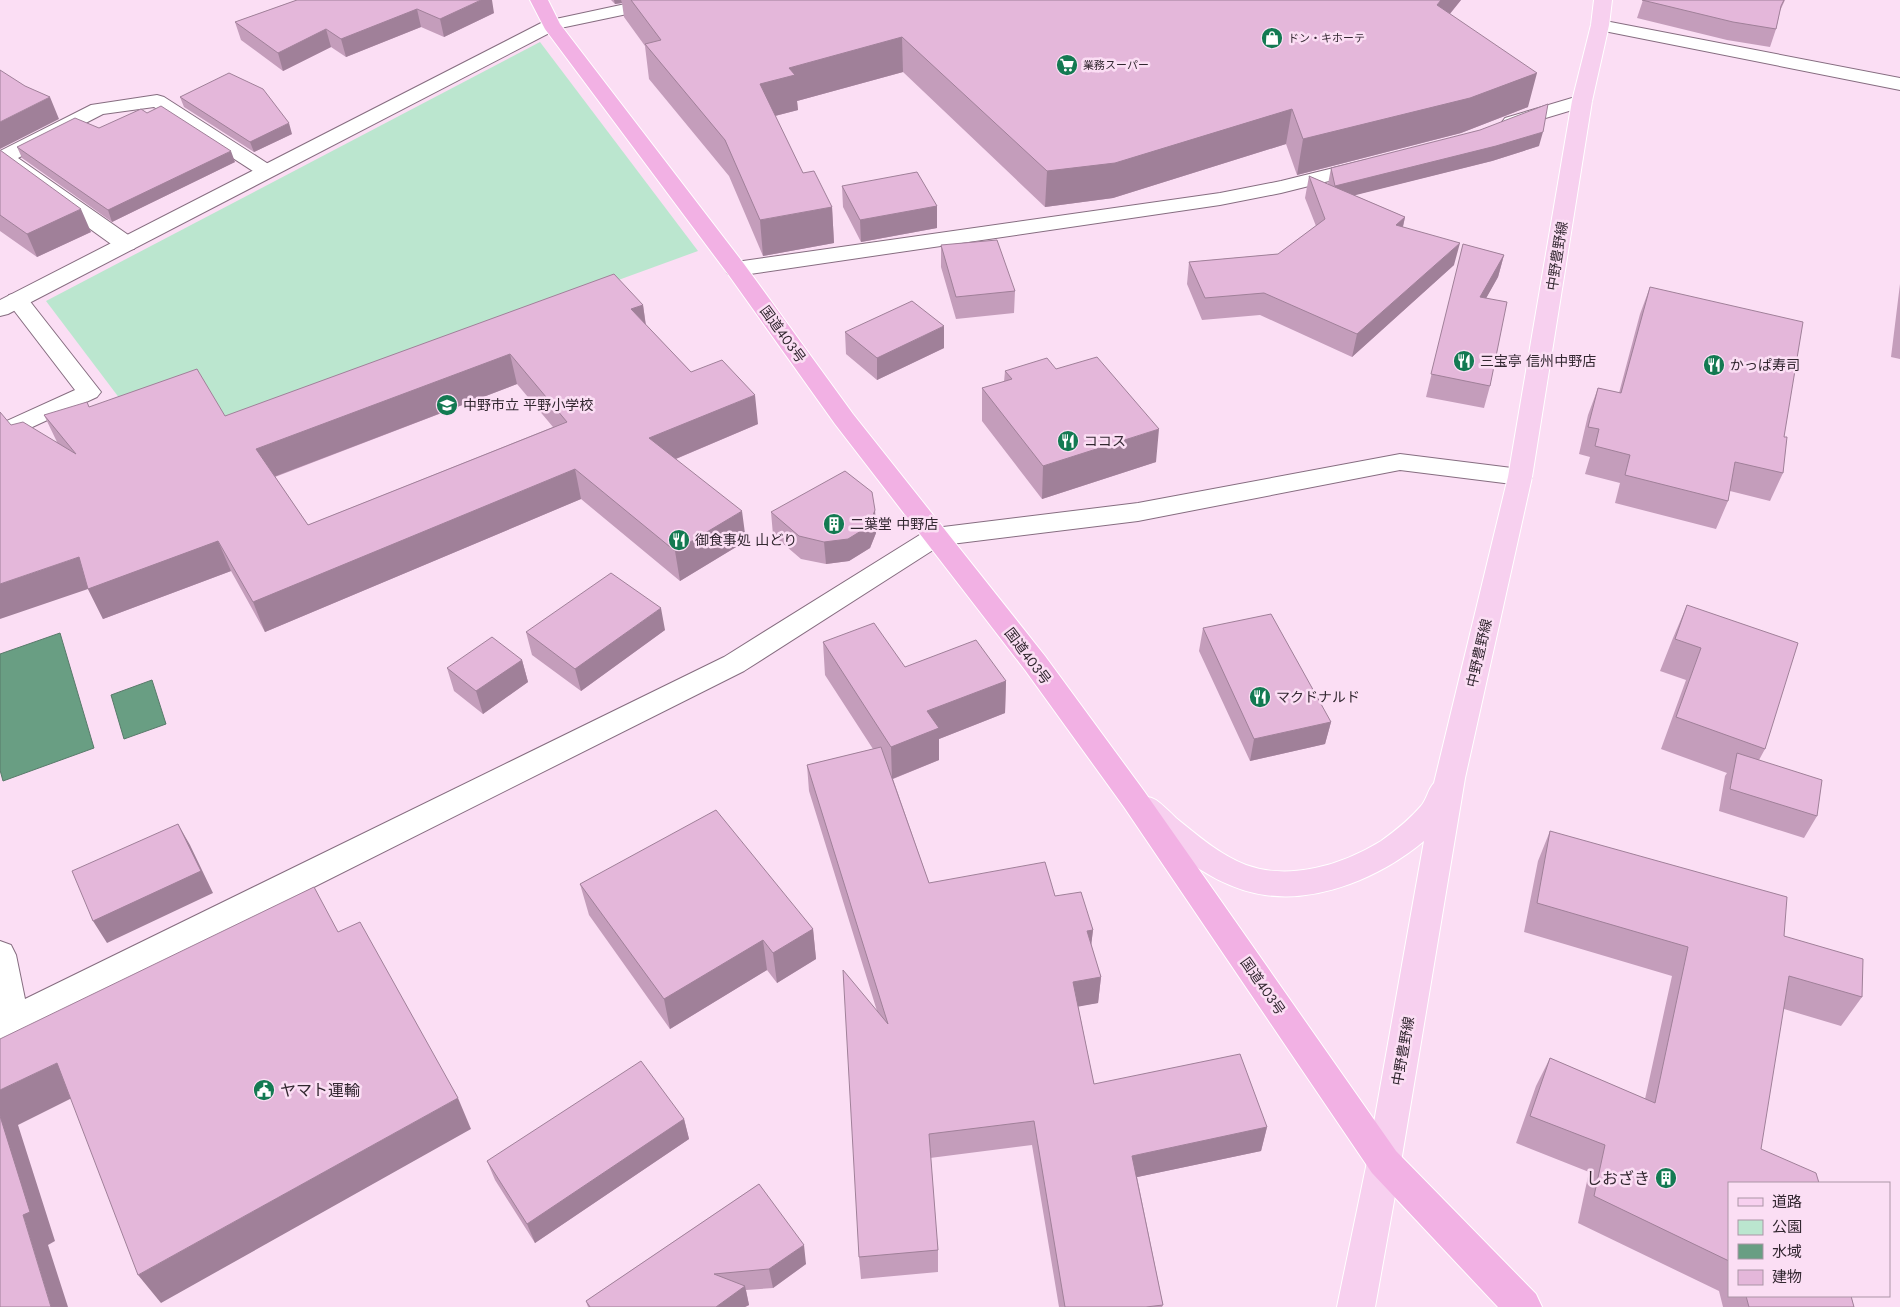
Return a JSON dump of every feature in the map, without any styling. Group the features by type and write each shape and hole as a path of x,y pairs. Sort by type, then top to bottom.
{"highway":[{"name":"国道403号","path":"539,0 551,24 736,269 844,419 1034,663 1134,799 1384,1162 1523,1307"}],"main road":[{"name":"中野豊野線","path":"1356,1307 1384,1162 1450,778 1520,477 1582,101 1600,25 1603,0"},
{"path":"1134,799 1179,838 1213,861 1241,876 1271,883 1303,883 1334,877 1377,858 1409,836 1431,815 1450,778"}],"street":[{"path":"0,434 89,392 9,304 551,24 670,0"},
{"path":"1600,25 1900,84"},
{"path":"126,244 4,157 98,109 157,101 266,171"},
{"path":"1494,129 1528,115 1582,101"},
{"path":"736,269 1220,199 1281,188 1384,161"},
{"path":"0,955 7,1025 734,664 935,537 1138,512 1400,462 1520,477"}],"green space":[{"path":"540,42 698,251 157,448 46,301"}],"water":[{"path":"60,633 94,748 3,781 0,770 0,654"},
{"path":"152,680 166,724 124,739 111,695"}],"building":[{"path":"297,0 481,0 440,19 417,9 341,39 326,29 278,53 235,22"},
{"path":"631,0 1441,0 1437,5 1537,73 1470,98 1303,139 1292,109 1115,163 1047,171 902,37 789,68 795,75 760,84 803,173 814,171 832,207 760,220 725,140 645,44 661,40"},
{"path":"1642,0 1784,0 1776,29 1733,22"},
{"path":"0,70 25,86 50,97 0,122"},
{"path":"229,73 263,89 289,123 250,142 180,97"},
{"path":"1548,104 1543,132 1496,146 1335,186 1331,168 1480,130"},
{"path":"161,106 231,151 108,210 17,147 75,118 99,128 141,109 147,113"},
{"path":"0,150 81,209 27,234 0,215"},
{"path":"917,172 937,206 860,220 842,186"},
{"path":"1309,176 1405,217 1396,225 1460,243 1357,334 1264,293 1205,298 1189,262 1278,254 1325,219"},
{"path":"997,240 1015,291 956,297 941,245"},
{"path":"1463,244 1504,255 1480,297 1507,302 1490,386 1431,374"},
{"path":"614,274 643,305 631,309 691,372 722,360 755,395 649,438 742,511 675,551 575,469 253,602 218,541 88,589 79,557 0,584 0,412 11,425 23,422 76,454 44,415 87,402 89,407 197,369 225,416","holes":["510,354 567,422 308,525 256,449"]},
{"path":"1650,287 1803,322 1784,437 1787,437 1783,473 1735,462 1728,501 1625,475 1630,455 1595,446 1599,429 1588,427 1598,388 1621,393"},
{"path":"912,301 944,326 877,358 845,332"},
{"path":"1097,357 1159,429 1043,466 982,388 1012,379 1005,371 1047,358 1056,369"},
{"path":"845,471 872,492 875,510 869,526 848,539 824,542 799,536 771,512"},
{"path":"611,573 661,608 575,669 526,632"},
{"path":"1687,605 1798,643 1765,749 1676,717 1701,648 1675,639"},
{"name":"マクドナルド","path":"1271,614 1331,722 1254,739 1203,628"},
{"path":"874,623 905,667 976,640 1006,681 927,711 939,728 891,747 823,642"},
{"path":"492,637 522,660 476,691 447,668"},
{"path":"881,747 929,883 1045,862 1055,896 1081,892 1093,930 1087,931 1101,977 1073,982 1094,1084 1240,1054 1267,1127 1132,1156 1163,1305 1146,1307 1065,1307 1034,1121 929,1134 938,1250 859,1257 843,970 888,1024 807,765"},
{"path":"1737,753 1822,780 1817,816 1730,789"},
{"path":"716,810 813,929 773,953 763,940 664,999 580,884"},
{"path":"178,824 201,871 93,921 72,871"},
{"path":"1550,831 1787,897 1784,936 1863,959 1862,997 1789,976 1761,1149 1816,1173 1819,1182 1728,1182 1728,1261 1594,1196 1605,1145 1530,1116 1550,1058 1655,1103 1688,947 1537,903"},
{"name":"ヤマト運輸","path":"314,887 338,932 360,922 458,1098 138,1275 57,1063 0,1090 0,1039"},
{"path":"641,1061 684,1119 527,1224 487,1161"},
{"path":"0,1116 30,1212 23,1215 51,1307 0,1307"},
{"path":"759,1184 804,1245 769,1269 714,1274 745,1286 716,1307 590,1307 586,1301"},
{"path":"1746,1297 1851,1297 1854,1307 1749,1307"}],"place":[{"name":"ドン・キホーテ","path":"1272,38"},
{"name":"業務スーパー","path":"1067,65"},
{"name":"三宝亭 信州中野店","path":"1464,361"},
{"name":"かっぱ寿司","path":"1714,365"},
{"name":"中野市立 平野小学校","path":"447,405"},
{"name":"ココス","path":"1068,441"},
{"name":"二葉堂 中野店","path":"834,524"},
{"name":"御食事処 山どり","path":"679,540"},
{"name":"マクドナルド","path":"1260,697"},
{"name":"ヤマト運輸","path":"264,1090"},
{"name":"しおざき","path":"1666,1178"}]}
